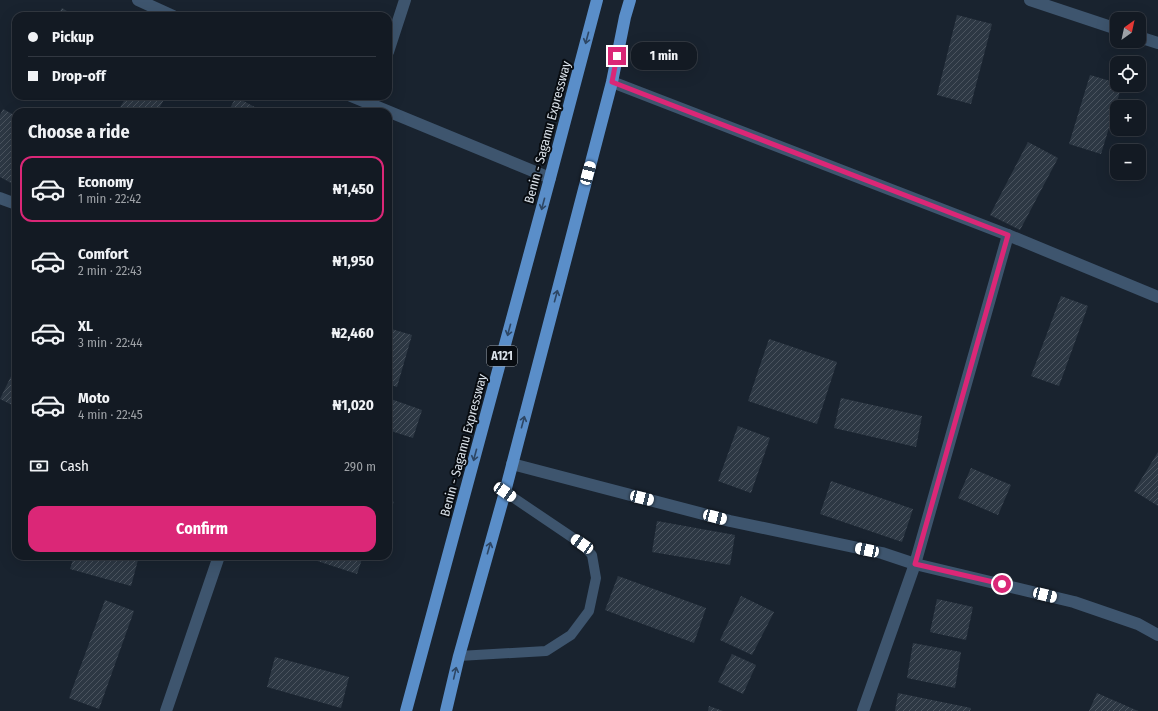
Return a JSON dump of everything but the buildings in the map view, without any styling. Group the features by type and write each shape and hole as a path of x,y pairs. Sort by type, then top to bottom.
{"highway":[{"name":"Benin - Sagamu Expressway","path":"406,711 550,178 596,0"},
{"path":"446,711 459,656 505,492 612,82 625,17 630,0"}],"street":[{"path":"392,40 405,0"},
{"path":"1030,0 1110,27"},
{"path":"140,1 164,12"},
{"path":"1146,39 1158,43"},
{"path":"612,82 1008,235 1158,297"},
{"path":"361,100 381,108"},
{"path":"392,113 550,178"},
{"path":"0,198 12,202"},
{"path":"863,711 915,564 1008,235"},
{"path":"512,464 730,521 882,553 915,564 1074,602 1138,624 1158,634"},
{"path":"166,711 218,560"}],"lane":[{"path":"459,656 546,651 571,635 589,611 596,578 592,555 582,544 505,492"}],"route":[{"path":"617,56 612,82 1008,235 915,564 1002,584"}]}
